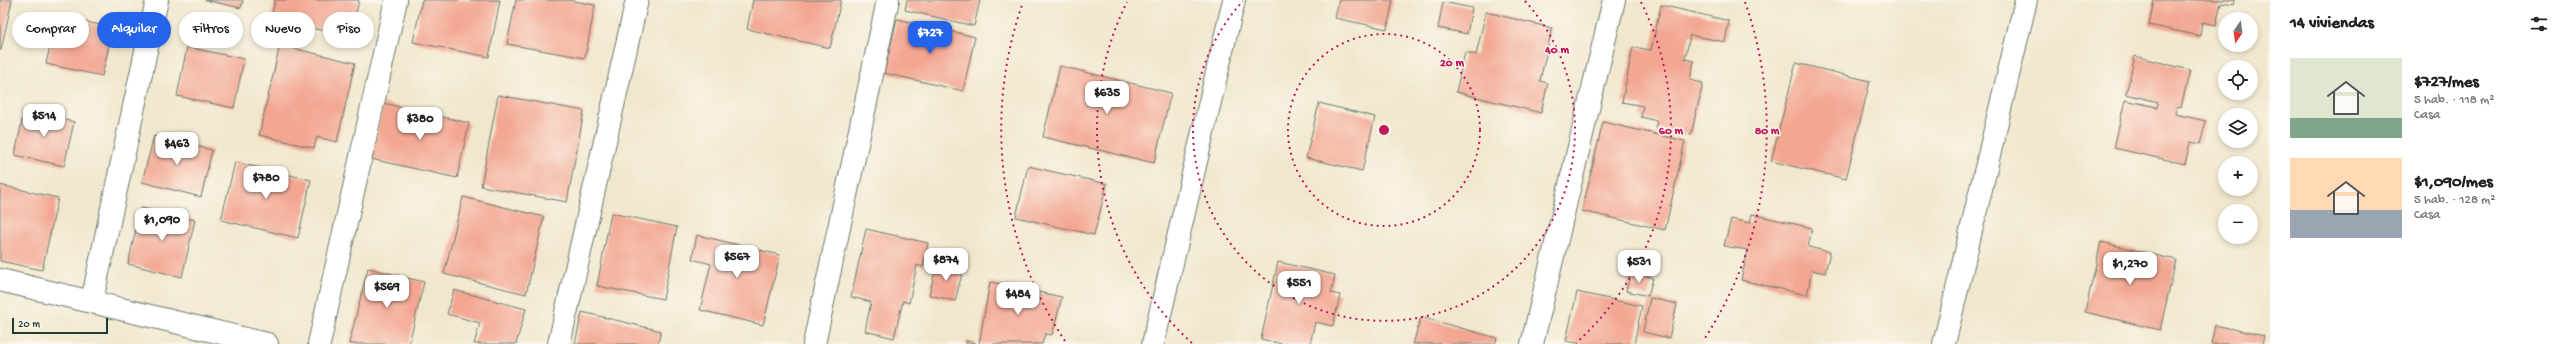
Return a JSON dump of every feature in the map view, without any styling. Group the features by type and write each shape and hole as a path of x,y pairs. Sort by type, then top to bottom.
{"street":[{"path":"92,301 157,0"},
{"path":"319,344 396,0"},
{"path":"559,344 637,0"},
{"path":"814,344 888,0"},
{"path":"1153,344 1234,0"},
{"path":"1532,344 1614,0"},
{"path":"1944,344 2026,0"},
{"path":"0,280 267,344"}],"building":[{"path":"0,0 12,0 1,50 0,50"},
{"path":"205,0 243,0 241,8"},
{"path":"275,0 359,0 356,12 323,12 323,31 315,29 315,12 272,12"},
{"path":"422,0 500,0 489,57 413,42"},
{"path":"516,0 569,0 595,5 585,58 507,44"},
{"path":"753,0 841,0 830,48 747,29"},
{"path":"907,0 980,0 974,26 905,10"},
{"path":"1339,0 1393,0 1387,29 1335,18"},
{"path":"2154,0 2235,0 2234,5 2221,3 2216,25 2202,22 2200,36 2149,25"},
{"path":"1443,2 1472,8 1467,34 1438,28"},
{"path":"1661,5 1729,21 1725,42 1690,35 1685,59 1694,61 1690,80 1703,83 1691,135 1656,128 1657,121 1641,117 1643,106 1622,102 1633,47 1651,50"},
{"path":"1486,12 1552,28 1540,81 1548,83 1541,113 1456,92 1465,52 1476,55"},
{"path":"897,19 975,37 963,91 884,73"},
{"path":"89,22 97,24 97,48 108,48 102,76 46,64 50,48 89,48"},
{"path":"187,48 244,59 234,108 177,96"},
{"path":"279,48 292,48 355,63 337,142 317,137 314,148 259,135"},
{"path":"2135,56 2190,70 2181,107 2177,106 2175,114 2206,121 2200,144 2190,142 2185,164 2114,148 2125,100 2157,107 2158,102 2126,94"},
{"path":"1796,63 1870,81 1846,179 1771,161"},
{"path":"1060,66 1171,93 1154,163 1043,137"},
{"path":"498,95 584,111 567,202 481,186"},
{"path":"383,103 469,123 457,178 371,159"},
{"path":"1319,103 1375,117 1362,171 1306,158"},
{"path":"24,111 74,122 64,166 15,155"},
{"path":"1603,122 1685,141 1665,230 1582,211"},
{"path":"154,136 212,150 201,197 142,182"},
{"path":"235,162 311,180 298,238 221,220"},
{"path":"1028,166 1107,184 1094,235 1016,217"},
{"path":"0,185 58,198 42,270 0,261"},
{"path":"463,197 544,217 526,294 444,274"},
{"path":"141,208 195,220 182,277 128,264"},
{"path":"611,213 677,227 663,299 597,286"},
{"path":"1752,214 1812,228 1808,247 1830,252 1825,273 1812,270 1807,295 1741,280 1748,250 1724,246 1731,219 1750,223"},
{"path":"866,229 928,243 923,267 917,265 909,303 903,301 894,338 865,331 871,302 851,297"},
{"path":"697,235 780,255 763,325 700,310 711,264 692,259"},
{"path":"2101,242 2176,260 2160,330 2085,312"},
{"path":"1278,262 1335,275 1331,293 1340,295 1333,326 1315,322 1310,344 1282,344 1261,339"},
{"path":"937,264 963,270 955,301 929,295"},
{"path":"368,268 424,282 409,344 349,344"},
{"path":"1631,271 1653,278 1648,296 1626,291"},
{"path":"990,282 1062,297 1052,335 1045,334 1042,344 979,344"},
{"path":"454,290 526,309 516,344 474,344 480,323 447,314"},
{"path":"1577,292 1642,306 1634,344 1582,344 1566,341"},
{"path":"1650,298 1677,304 1669,338 1643,332"},
{"path":"582,312 661,331 658,344 575,344"},
{"path":"1421,317 1497,338 1495,344 1413,344"},
{"path":"2215,325 2264,336 2262,344 2211,344"},
{"path":"966,341 976,343 976,344 966,344"}]}
